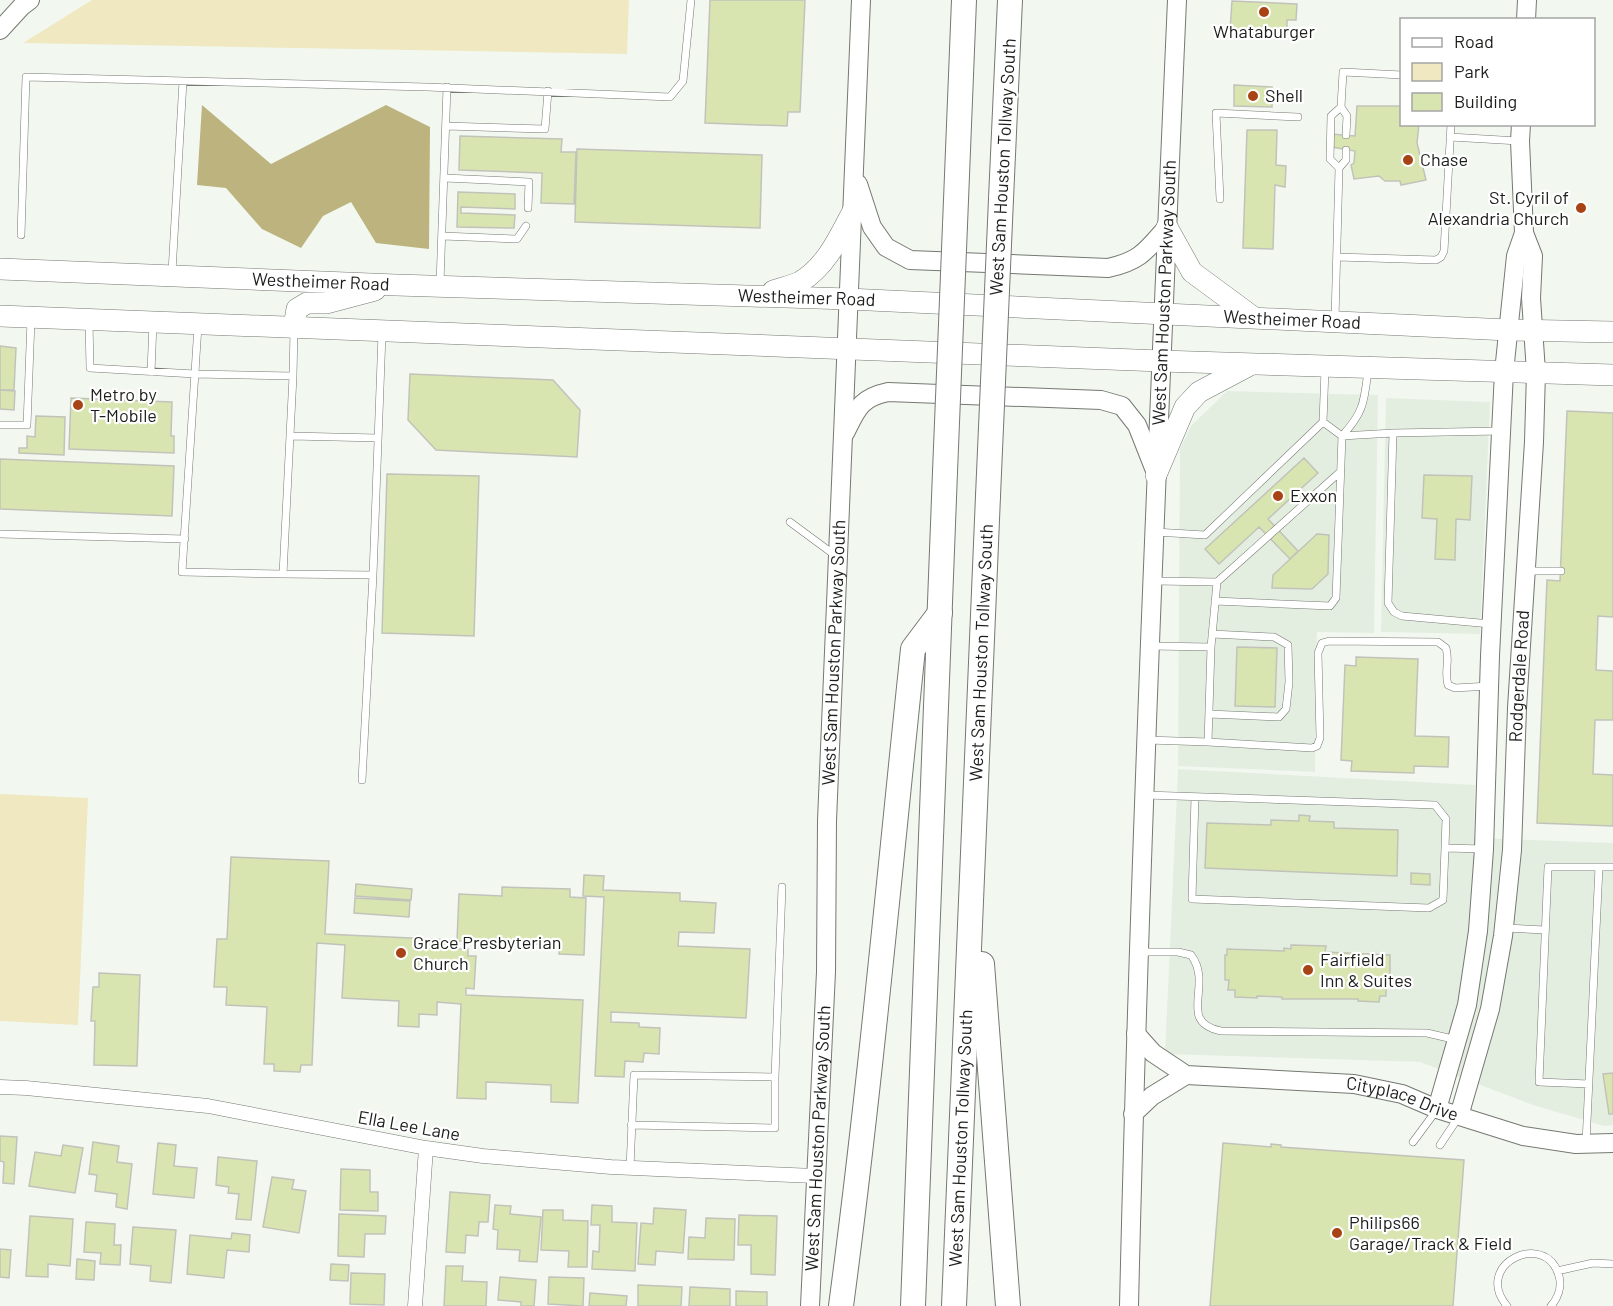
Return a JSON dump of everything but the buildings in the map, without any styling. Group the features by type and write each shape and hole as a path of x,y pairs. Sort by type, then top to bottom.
{"highway":[{"path":"913,1306 964,0"},
{"name":"West Sam Houston Tollway South","path":"954,1306 1010,0"},
{"path":"841,1306 860,1161 913,649 939,613"},
{"path":"973,854 1008,1306"}],"main road":[{"path":"0,30 21,6 30,0"},
{"name":"West Sam Houston Parkway South","path":"810,1306 826,972 827,821 861,0"},
{"name":"West Sam Houston Parkway South","path":"1128,1306 1152,580 1177,0"},
{"path":"1526,18 1527,0"},
{"name":"Rodgerdale Road","path":"1459,1116 1490,1009 1504,928 1512,850 1521,626 1534,442 1536,372 1531,298 1533,256 1524,233 1520,133"},
{"path":"855,174 872,227 886,247 910,260 1108,268 1130,263 1148,249 1167,227 1192,272 1254,318"},
{"path":"758,296 800,282 813,271 837,243 853,211"},
{"name":"Rodgerdale Road","path":"1437,1109 1467,1005 1478,931 1484,849 1491,624 1504,372 1516,256 1524,233"},
{"name":"Westheimer Road","path":"0,269 396,285 848,299 1508,330 1613,332"},
{"path":"294,326 297,309 302,305 326,303 396,285"},
{"path":"0,316 1161,361 1613,375"},
{"path":"1156,475 1185,407 1199,392 1252,364"},
{"path":"843,438 856,411 871,396 888,392 1101,400 1122,406 1137,425 1156,475"},
{"path":"1491,624 1521,626"},
{"path":"1484,849 1512,850"},
{"path":"1133,1114 1152,1096 1185,1075 1153,1053 1136,1034"},
{"name":"Cityplace Drive","path":"1185,1075 1353,1084 1402,1094 1437,1109 1523,1136 1586,1143 1613,1143"}],"street":[{"name":"Ella Lee Lane","path":"0,1087 208,1106 426,1148 483,1156 630,1168 815,1176"},
{"path":"415,1306 426,1148"}],"lane":[{"path":"21,236 26,76 447,87 670,97 683,81 691,0"},
{"path":"1346,135 1347,116 1341,107 1343,72 1400,75"},
{"path":"172,275 183,81"},
{"path":"440,286 447,87"},
{"path":"446,126 545,129 548,91"},
{"path":"1339,168 1330,159 1331,116 1341,107"},
{"path":"1220,198 1215,113 1298,117"},
{"path":"1337,257 1436,260 1441,257 1444,251 1450,126"},
{"path":"1450,137 1520,133"},
{"path":"1335,321 1338,177 1339,168 1346,160 1346,150"},
{"path":"445,178 530,182 528,208"},
{"path":"443,236 517,239 526,226"},
{"path":"0,425 27,425 31,318"},
{"path":"89,318 90,368 195,374 293,376"},
{"path":"151,372 153,321"},
{"path":"198,323 182,573 373,574"},
{"path":"283,574 291,436 294,326"},
{"path":"362,780 373,574 382,330"},
{"path":"1154,532 1205,535 1323,422 1325,366"},
{"path":"1215,601 1330,606 1334,603 1342,436 1356,421 1362,408 1369,368"},
{"path":"1323,422 1342,436 1393,432 1501,431"},
{"path":"1393,432 1388,603 1394,612 1402,616 1491,624"},
{"path":"291,436 378,438"},
{"path":"1208,742 1211,646 1217,582 1340,471"},
{"path":"790,522 838,557"},
{"path":"0,534 185,539"},
{"path":"1525,571 1561,571"},
{"path":"1152,580 1217,582"},
{"path":"1209,714 1279,717 1286,709 1289,682 1288,645 1274,638 1212,634"},
{"path":"1147,740 1312,748 1317,746 1320,738 1318,653 1322,643 1329,640 1438,642 1446,648 1448,653 1446,678 1448,684 1455,688 1489,686"},
{"path":"1150,646 1211,646"},
{"path":"1145,795 1435,805 1446,819 1443,900 1429,908 1192,899 1195,797"},
{"path":"1445,848 1484,849"},
{"path":"1589,1084 1539,1082 1548,867 1613,867"},
{"path":"1586,1143 1599,867"},
{"path":"632,1125 776,1128 775,1077 782,887"},
{"path":"1504,928 1545,930"},
{"path":"1139,952 1178,952 1191,955 1200,972 1198,1017 1209,1029 1427,1033 1457,1040"},
{"path":"630,1168 634,1075 775,1077"},
{"path":"1413,1142 1437,1109"},
{"path":"1440,1146 1459,1116"},
{"path":"1507,1306 1502,1300 1498,1280 1506,1263 1524,1254 1544,1257 1557,1271 1560,1281 1559,1292 1551,1306"},
{"path":"1557,1271 1593,1263 1613,1264"}],"shaded area":[{"path":"202,105 271,164 386,105 430,127 429,249 376,243 351,202 323,216 301,248 262,229 226,188 197,185"},
{"path":"1227,391 1378,395 1374,633 1317,632 1315,772 1178,766 1180,449 1191,426"},
{"path":"1386,398 1490,402 1480,634 1381,632"},
{"path":"1178,769 1475,785 1474,838 1613,843 1613,1125 1604,1126 1533,1105 1420,1062 1165,1054"}],"green space":[{"path":"92,0 629,0 627,54 23,43"},
{"path":"0,794 88,798 78,1025 0,1021"}],"place":[{"name":"Whataburger","path":"1264,12"},
{"name":"Shell","path":"1253,96"},
{"name":"Chase","path":"1408,160"},
{"name":"St. Cyril of Alexandria Church","path":"1581,208"},
{"name":"Metro by T-Mobile","path":"78,405"},
{"name":"Exxon","path":"1278,496"},
{"name":"Grace Presbyterian Church","path":"401,953"},
{"name":"Fairfield Inn & Suites","path":"1308,970"},
{"name":"Philips66 Garage/Track & Field","path":"1337,1233"}]}
